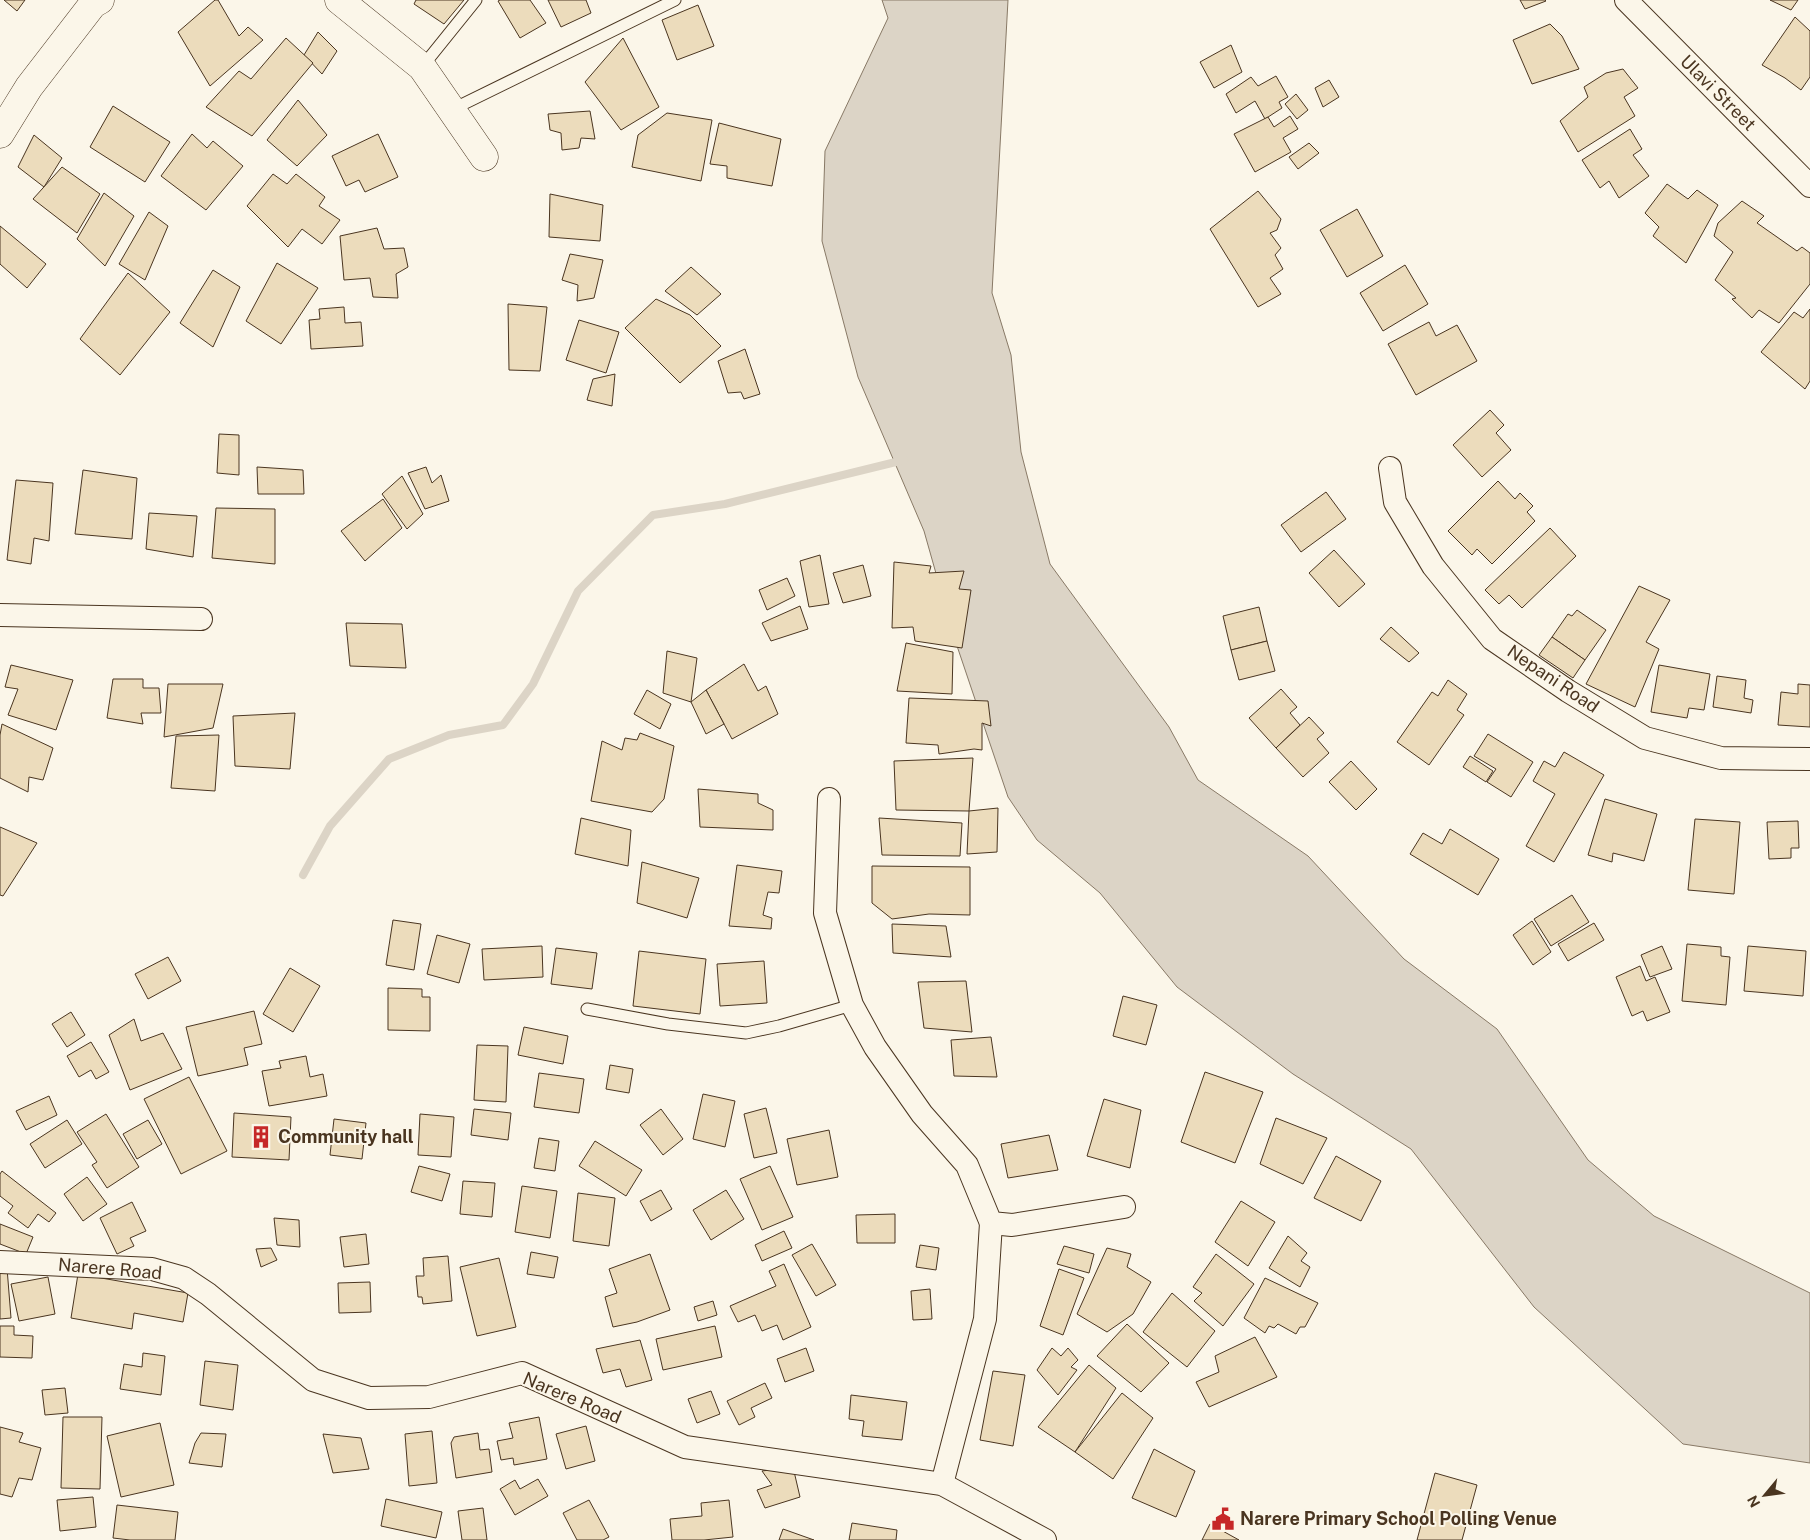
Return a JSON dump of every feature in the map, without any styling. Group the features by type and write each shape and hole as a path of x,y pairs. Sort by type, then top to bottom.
{"street":[{"path":"0,134 29,87 93,4 100,0"},
{"path":"339,0 422,67 484,158"},
{"name":"Ulavi Street","path":"1626,0 1810,186"},
{"name":"Nepani Road","path":"1390,468 1395,502 1428,558 1492,639 1568,691 1645,738 1721,758 1810,759"},
{"path":"0,615 201,619"},
{"path":"829,798 825,913 852,1005 875,1047 922,1114 967,1165 991,1223 985,1319 942,1484"},
{"path":"991,1223 1012,1225 1124,1207"},
{"name":"Narere Road","path":"0,1262 152,1269 184,1278 208,1294 313,1380 368,1398 429,1397 522,1373 686,1447 942,1484 1045,1540"}],"lane":[{"path":"422,67 476,0"},
{"path":"451,110 675,0"},
{"path":"587,1009 668,1024 746,1033 779,1026 852,1005"}],"shaded area":[{"path":"882,0 1008,0 992,293 1011,355 1021,452 1050,564 1169,727 1198,780 1308,856 1404,959 1497,1029 1588,1160 1654,1216 1810,1293 1810,1463 1683,1444 1534,1307 1411,1149 1293,1074 1177,987 1100,893 1037,840 1008,797 954,637 924,531 858,377 822,241 825,151 888,18"}],"building":[{"path":"4,0 25,0 17,11"},
{"path":"215,0 218,0 239,36 248,27 263,40 210,86 178,32"},
{"path":"416,0 464,0 444,24 414,4"},
{"path":"530,0 546,23 520,38 498,1"},
{"path":"548,0 586,0 591,13 561,27"},
{"path":"1520,0 1545,0 1546,1 1525,9"},
{"path":"1770,0 1798,0 1791,10"},
{"path":"698,5 714,46 677,60 662,20"},
{"path":"1795,17 1810,31 1810,77 1801,90 1762,65"},
{"path":"1550,24 1562,36 1579,69 1532,84 1513,40"},
{"path":"318,32 337,51 322,74 304,55"},
{"path":"286,38 313,63 252,136 206,107 239,71 251,79"},
{"path":"623,38 659,107 621,130 585,82"},
{"path":"1231,45 1242,72 1214,88 1200,62"},
{"path":"1623,69 1638,88 1624,97 1635,116 1578,152 1560,121 1588,97 1584,87 1606,73"},
{"path":"1276,76 1288,97 1279,102 1282,108 1265,119 1255,101 1236,113 1226,94 1251,77 1258,86"},
{"path":"1329,80 1339,97 1323,107 1315,88"},
{"path":"1296,94 1308,110 1297,119 1285,104"},
{"path":"298,100 327,135 297,166 267,140"},
{"path":"113,106 170,142 145,182 90,147"},
{"path":"590,111 595,139 581,138 579,148 562,150 561,133 550,130 548,114"},
{"path":"667,113 712,120 701,181 632,167 638,135"},
{"path":"1290,116 1298,129 1283,138 1291,152 1255,172 1234,134 1268,117 1274,127"},
{"path":"719,123 781,139 772,186 727,178 727,166 710,164"},
{"path":"1630,129 1642,149 1633,155 1649,176 1619,198 1609,181 1600,188 1582,160"},
{"path":"192,134 207,148 213,141 243,166 206,210 161,176"},
{"path":"378,134 398,177 365,192 359,180 346,186 332,156"},
{"path":"34,135 62,158 44,187 18,167"},
{"path":"1309,143 1319,153 1298,169 1289,157"},
{"path":"62,167 100,194 77,233 33,199"},
{"path":"273,174 287,184 296,174 325,197 319,206 340,220 322,244 302,229 288,247 247,206"},
{"path":"1667,184 1688,199 1697,190 1718,205 1686,263 1653,236 1659,227 1645,213"},
{"path":"1258,191 1281,219 1277,230 1270,233 1281,248 1275,255 1283,269 1270,278 1281,294 1258,307 1210,229"},
{"path":"104,193 134,216 105,266 77,239"},
{"path":"550,194 603,205 600,241 549,237"},
{"path":"1742,201 1764,216 1757,223 1797,251 1802,247 1810,253 1810,284 1779,323 1759,310 1752,318 1732,299 1736,298 1715,280 1733,252 1714,236 1718,223"},
{"path":"1357,209 1383,256 1347,277 1320,230"},
{"path":"149,212 168,226 145,280 119,264"},
{"path":"0,226 46,264 27,288 0,264"},
{"path":"377,228 384,249 404,248 408,267 396,274 398,298 373,297 370,278 344,280 340,236"},
{"path":"570,254 603,260 594,298 577,301 578,285 562,280"},
{"path":"277,263 318,288 281,344 246,321"},
{"path":"1405,265 1428,304 1383,331 1360,293"},
{"path":"691,267 721,294 697,315 665,291"},
{"path":"213,270 240,287 213,347 180,323"},
{"path":"128,273 170,312 120,375 80,339"},
{"path":"656,299 690,315 721,346 680,383 625,328"},
{"path":"508,304 547,307 540,371 509,370"},
{"path":"344,307 345,323 361,322 363,346 311,349 309,320 320,319 319,309"},
{"path":"1810,309 1810,381 1805,389 1761,352 1794,312 1803,318"},
{"path":"579,320 619,332 606,373 566,360"},
{"path":"1429,322 1436,336 1457,325 1477,361 1416,395 1388,344"},
{"path":"745,349 760,394 744,399 741,392 728,393 718,361"},
{"path":"615,374 612,406 587,400 593,379"},
{"path":"1490,410 1504,425 1496,433 1511,450 1482,477 1453,445"},
{"path":"219,434 239,435 239,475 217,473"},
{"path":"257,467 303,470 304,494 258,494"},
{"path":"426,467 432,483 441,475 449,501 425,509 408,473"},
{"path":"83,470 137,478 132,539 75,534"},
{"path":"402,476 423,514 407,529 382,494"},
{"path":"16,480 53,483 49,541 34,538 31,564 7,560"},
{"path":"1498,481 1515,499 1520,493 1533,506 1527,512 1535,521 1492,564 1477,549 1472,555 1448,531"},
{"path":"1326,492 1346,519 1301,552 1281,525"},
{"path":"383,499 402,528 365,561 341,531"},
{"path":"216,508 275,509 275,564 212,558"},
{"path":"149,513 197,516 193,557 146,549"},
{"path":"1550,528 1576,556 1522,608 1509,595 1499,604 1485,590"},
{"path":"1334,550 1365,584 1339,607 1309,573"},
{"path":"820,555 829,604 809,607 800,561"},
{"path":"894,562 931,566 929,573 964,571 959,589 971,590 962,648 915,641 913,627 892,628"},
{"path":"863,565 871,596 843,603 833,573"},
{"path":"787,578 795,596 767,610 759,590"},
{"path":"1639,586 1670,600 1646,642 1659,649 1635,707 1586,684"},
{"path":"800,606 808,629 771,641 762,623"},
{"path":"1259,607 1267,641 1231,650 1223,616"},
{"path":"1577,610 1606,630 1585,660 1552,637 1568,614 1572,616"},
{"path":"346,623 402,624 406,668 350,666"},
{"path":"1391,627 1419,653 1409,662 1380,639"},
{"path":"1552,637 1585,660 1573,678 1539,655"},
{"path":"1267,641 1275,671 1239,680 1231,650"},
{"path":"906,643 953,652 952,694 897,691"},
{"path":"667,651 697,658 691,702 663,693"},
{"path":"744,664 758,691 766,686 778,714 732,739 706,690"},
{"path":"11,665 73,680 56,730 8,715 18,689 5,687"},
{"path":"1659,665 1710,674 1704,710 1689,708 1687,718 1651,712"},
{"path":"1717,676 1746,680 1744,698 1753,700 1751,713 1713,707"},
{"path":"113,679 143,679 143,688 159,688 161,713 141,713 143,724 107,718"},
{"path":"1448,680 1467,694 1457,710 1464,715 1429,765 1397,742 1432,692 1438,696"},
{"path":"168,684 223,684 213,728 164,737"},
{"path":"1798,684 1810,685 1810,727 1778,725 1781,692 1798,694"},
{"path":"1281,689 1297,707 1290,713 1300,725 1276,748 1249,718"},
{"path":"647,690 671,704 660,729 634,714"},
{"path":"706,690 724,724 706,734 691,702"},
{"path":"909,698 988,701 991,726 982,723 982,750 974,749 939,754 938,745 906,743"},
{"path":"295,713 290,769 235,766 233,716"},
{"path":"1309,717 1324,733 1317,739 1329,753 1303,777 1276,748"},
{"path":"2,724 53,748 43,780 29,777 28,792 0,778 0,735"},
{"path":"640,733 674,746 664,799 652,812 591,801 602,741 622,750 625,738 637,740"},
{"path":"1488,734 1533,762 1511,797 1487,782 1496,769 1474,756"},
{"path":"219,735 215,791 171,788 176,736"},
{"path":"1564,752 1604,775 1554,862 1526,846 1555,794 1533,781 1544,761 1555,767"},
{"path":"1470,756 1493,771 1486,782 1463,767"},
{"path":"973,758 969,811 896,810 894,761"},
{"path":"1351,761 1377,789 1356,810 1329,782"},
{"path":"698,789 758,794 758,803 773,810 773,830 700,827"},
{"path":"1605,799 1657,814 1644,861 1613,853 1612,862 1588,855"},
{"path":"998,808 997,852 967,854 969,811"},
{"path":"581,818 631,830 628,866 575,854"},
{"path":"879,818 962,823 960,856 882,855"},
{"path":"1695,819 1740,822 1734,894 1688,890"},
{"path":"1798,821 1799,848 1791,848 1791,858 1769,859 1767,822"},
{"path":"0,827 37,843 3,896 0,895"},
{"path":"1450,829 1499,859 1478,895 1410,854 1423,833 1442,844"},
{"path":"642,862 699,878 687,918 637,903"},
{"path":"737,865 782,871 779,893 768,892 763,915 772,918 771,929 729,926"},
{"path":"872,866 970,867 970,915 929,914 892,919 872,903"},
{"path":"1572,895 1589,922 1551,946 1534,919"},
{"path":"393,920 421,924 414,970 386,965"},
{"path":"1532,921 1551,952 1533,965 1513,935"},
{"path":"1594,923 1604,940 1568,961 1558,944"},
{"path":"892,924 946,926 951,957 893,953"},
{"path":"437,935 470,944 459,983 427,974"},
{"path":"1687,944 1721,947 1721,956 1730,957 1726,1005 1682,1001"},
{"path":"542,946 543,977 484,980 482,949"},
{"path":"1662,946 1672,969 1650,977 1641,955"},
{"path":"1748,946 1806,951 1803,996 1744,991"},
{"path":"556,948 597,953 592,989 551,984"},
{"path":"639,951 706,959 700,1014 633,1006"},
{"path":"168,957 181,981 148,999 135,974"},
{"path":"764,961 767,1003 720,1006 717,964"},
{"path":"1640,966 1646,981 1655,977 1670,1012 1647,1021 1643,1011 1632,1016 1616,977"},
{"path":"290,968 320,986 293,1032 263,1014"},
{"path":"966,981 972,1032 924,1028 918,982"},
{"path":"388,988 422,989 422,997 430,997 430,1031 388,1030"},
{"path":"1123,996 1157,1005 1146,1045 1113,1036"},
{"path":"254,1011 262,1044 244,1048 248,1065 198,1076 186,1027"},
{"path":"71,1012 85,1035 67,1047 52,1024"},
{"path":"134,1019 141,1041 163,1033 182,1069 130,1090 109,1035"},
{"path":"524,1027 568,1036 563,1064 518,1055"},
{"path":"991,1037 997,1077 954,1076 951,1040"},
{"path":"91,1042 109,1072 96,1079 91,1070 79,1077 67,1056"},
{"path":"477,1045 508,1046 506,1102 474,1100"},
{"path":"306,1056 310,1077 323,1074 327,1096 269,1106 262,1071 281,1068 279,1061"},
{"path":"610,1065 633,1069 629,1093 606,1089"},
{"path":"1205,1072 1263,1092 1235,1163 1181,1142"},
{"path":"539,1073 584,1079 579,1113 534,1107"},
{"path":"189,1077 227,1151 181,1174 144,1099"},
{"path":"703,1094 735,1101 725,1147 693,1139"},
{"path":"49,1096 57,1115 26,1130 16,1111"},
{"path":"1104,1099 1141,1110 1130,1168 1087,1156"},
{"path":"766,1108 777,1153 754,1158 744,1114"},
{"path":"474,1109 511,1113 508,1140 471,1135"},
{"path":"661,1109 683,1139 663,1155 640,1125"},
{"name":"Community hall","path":"234,1113 291,1117 289,1160 232,1157"},
{"path":"106,1114 139,1167 107,1188 92,1165 97,1162 77,1132"},
{"path":"420,1114 454,1117 451,1157 418,1155"},
{"path":"1276,1118 1327,1138 1303,1184 1260,1164"},
{"path":"334,1119 366,1123 362,1159 330,1155"},
{"path":"67,1120 82,1144 45,1168 30,1144"},
{"path":"148,1120 162,1144 137,1159 123,1134"},
{"path":"829,1130 838,1177 797,1185 787,1139"},
{"path":"1049,1135 1058,1170 1008,1178 1001,1144"},
{"path":"539,1138 559,1141 555,1171 534,1168"},
{"path":"595,1141 642,1170 626,1196 579,1166"},
{"path":"1336,1156 1381,1181 1361,1221 1314,1198"},
{"path":"419,1166 450,1174 442,1201 411,1192"},
{"path":"770,1166 793,1217 762,1230 740,1179"},
{"path":"2,1171 56,1213 49,1222 38,1214 28,1228 8,1213 13,1206 0,1196 0,1174"},
{"path":"87,1177 107,1204 83,1221 64,1194"},
{"path":"463,1181 495,1183 492,1217 460,1214"},
{"path":"522,1186 557,1191 550,1238 515,1232"},
{"path":"661,1190 672,1209 651,1221 640,1201"},
{"path":"726,1190 744,1219 711,1240 693,1210"},
{"path":"578,1193 615,1198 609,1246 573,1241"},
{"path":"1241,1201 1275,1222 1248,1266 1215,1242"},
{"path":"132,1202 146,1231 130,1238 134,1246 117,1254 100,1218"},
{"path":"895,1214 895,1243 857,1243 856,1215"},
{"path":"274,1218 299,1220 300,1247 277,1245"},
{"path":"0,1224 33,1237 26,1254 0,1244"},
{"path":"784,1231 792,1248 762,1261 755,1245"},
{"path":"366,1234 369,1264 344,1267 340,1237"},
{"path":"1288,1236 1307,1253 1301,1261 1310,1267 1300,1287 1269,1268"},
{"path":"812,1244 836,1285 816,1296 792,1255"},
{"path":"920,1245 939,1248 936,1270 916,1267"},
{"path":"1064,1246 1094,1254 1089,1273 1057,1264"},
{"path":"271,1248 277,1260 261,1267 256,1249"},
{"path":"1107,1248 1131,1254 1127,1267 1151,1282 1133,1314 1107,1332 1077,1314"},
{"path":"531,1252 558,1257 554,1278 527,1274"},
{"path":"650,1254 670,1310 637,1322 613,1327 605,1297 617,1293 609,1269"},
{"path":"1216,1254 1254,1284 1223,1326 1194,1301 1202,1293 1193,1287"},
{"path":"448,1256 452,1301 423,1304 422,1297 418,1297 416,1276 424,1276 423,1258"},
{"path":"499,1258 516,1327 477,1336 460,1267"},
{"path":"784,1264 811,1327 783,1340 777,1325 762,1331 755,1315 738,1322 730,1306 776,1286 769,1271"},
{"path":"7,1268 11,1318 0,1319 0,1269"},
{"path":"1059,1269 1084,1278 1063,1335 1040,1326"},
{"path":"78,1274 188,1293 183,1322 134,1313 132,1329 71,1318"},
{"path":"48,1277 55,1314 19,1321 11,1284"},
{"path":"1265,1278 1318,1303 1305,1327 1300,1327 1296,1334 1278,1324 1274,1328 1269,1326 1265,1333 1244,1318"},
{"path":"370,1282 371,1312 339,1313 338,1283"},
{"path":"930,1289 932,1319 913,1320 911,1291"},
{"path":"1172,1293 1215,1331 1187,1367 1143,1332"},
{"path":"713,1301 717,1315 698,1321 694,1307"},
{"path":"1127,1324 1169,1363 1141,1392 1097,1356"},
{"path":"0,1326 14,1326 14,1335 33,1336 32,1358 0,1357"},
{"path":"715,1326 722,1357 663,1370 656,1339"},
{"path":"1255,1337 1277,1377 1209,1407 1196,1382 1219,1372 1215,1356"},
{"path":"640,1340 652,1380 626,1387 620,1369 603,1373 596,1349"},
{"path":"806,1348 814,1371 785,1382 777,1359"},
{"path":"1052,1348 1061,1356 1068,1348 1078,1360 1071,1367 1077,1370 1058,1395 1037,1370"},
{"path":"143,1353 165,1356 161,1395 120,1389 124,1364 142,1367"},
{"path":"205,1361 238,1365 233,1410 200,1405"},
{"path":"1089,1365 1116,1388 1075,1452 1038,1427"},
{"path":"993,1371 1025,1375 1013,1446 980,1440"},
{"path":"765,1383 772,1398 751,1408 755,1417 739,1425 727,1401"},
{"path":"65,1388 68,1413 45,1415 42,1390"},
{"path":"711,1391 720,1414 697,1423 688,1399"},
{"path":"1122,1393 1153,1418 1113,1479 1075,1452"},
{"path":"851,1395 907,1402 902,1440 862,1436 864,1421 849,1419"},
{"path":"63,1417 102,1417 100,1489 61,1488"},
{"path":"539,1417 547,1459 514,1465 513,1458 501,1460 497,1441 513,1438 509,1423"},
{"path":"160,1423 174,1485 121,1497 107,1436"},
{"path":"586,1426 595,1461 566,1469 556,1434"},
{"path":"0,1427 23,1433 19,1442 41,1448 32,1480 19,1478 12,1497 0,1494"},
{"path":"432,1431 437,1483 409,1486 405,1434"},
{"path":"201,1433 226,1434 222,1467 189,1463 195,1443"},
{"path":"478,1433 480,1450 489,1449 492,1472 456,1478 451,1443 454,1437"},
{"path":"323,1434 361,1438 369,1469 333,1473"},
{"path":"1154,1449 1195,1471 1176,1517 1132,1498"},
{"path":"793,1467 800,1497 765,1508 757,1490 772,1485 762,1471"},
{"path":"1435,1473 1477,1485 1462,1540 1417,1540"},
{"path":"538,1479 548,1496 515,1515 500,1489 515,1480 520,1489"},
{"path":"93,1497 96,1527 60,1531 57,1500"},
{"path":"386,1499 442,1512 436,1538 381,1526"},
{"path":"589,1500 609,1537 603,1540 577,1540 563,1513"},
{"path":"729,1500 733,1537 704,1540 672,1540 670,1519 702,1516 701,1503"},
{"path":"117,1505 178,1512 175,1540 113,1538"},
{"path":"483,1508 487,1540 462,1540 458,1511"},
{"path":"852,1523 897,1530 896,1540 849,1540"},
{"path":"1210,1524 1239,1540 1202,1540"},
{"path":"783,1529 814,1540 779,1540"}],"waterway":[{"path":"303,875 330,826 389,759 449,735 503,725 533,684 578,591 653,515 725,504 904,460"}],"place":[{"name":"Community hall","path":"261,1137"},
{"name":"Narere Primary School Polling Venue","path":"1223,1519"}]}
